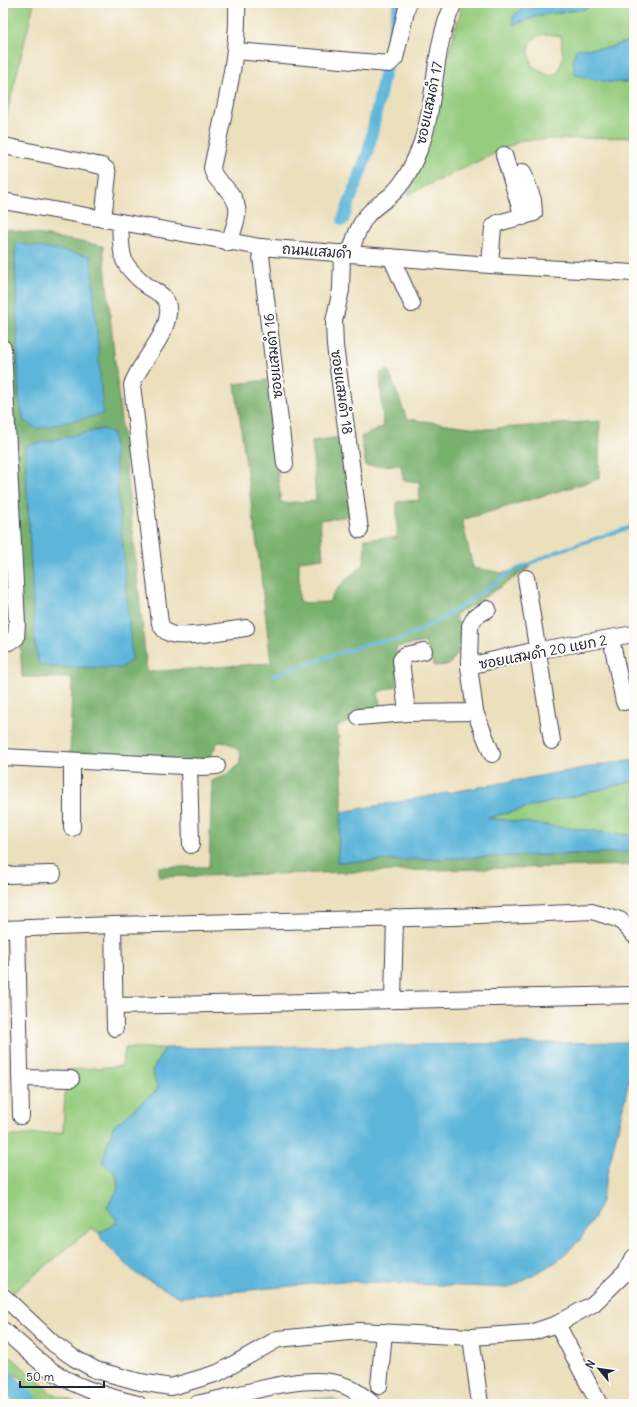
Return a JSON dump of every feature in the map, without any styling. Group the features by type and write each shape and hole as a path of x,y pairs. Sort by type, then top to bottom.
{"street":[{"path":"229,243 237,218 238,205 232,194 212,173 212,168 236,52 238,30 237,3"},
{"path":"236,52 389,64 395,58 408,3"},
{"name":"ซอยแสมดำ 17","path":"346,254 365,217 398,188 410,170 420,148 430,111 444,27 454,3"},
{"path":"4,146 102,166 107,170 108,175 103,220"},
{"path":"504,155 523,217"},
{"path":"490,265 493,227 498,223 534,215 533,200 524,172"},
{"name":"ถนนแสมดำ","path":"3,201 229,243 260,247 490,265 634,273"},
{"path":"120,223 124,260 146,285 161,293 167,306 168,314 157,342 136,374 132,385 160,623 164,630 170,634 183,635 246,628"},
{"name":"ซอยแสมดำ 16","path":"260,247 285,464"},
{"name":"ซอยแสมดำ 18","path":"346,254 341,290 334,321 335,346 360,530"},
{"path":"391,257 412,304"},
{"path":"3,348 7,515 17,635 13,640 3,642"},
{"path":"526,578 552,741"},
{"path":"469,666 470,626 475,617 488,609"},
{"name":"ซอยแสมดำ 20 แยก 2","path":"492,754 474,712 469,666 538,651 634,634"},
{"path":"610,638 624,702"},
{"path":"407,713 401,660 405,655 424,651"},
{"path":"359,717 407,713 474,712"},
{"path":"3,757 72,762 217,766"},
{"path":"72,762 72,828"},
{"path":"189,766 191,845"},
{"path":"3,875 52,874"},
{"path":"20,1116 21,1078 10,929 592,911 620,920 634,935"},
{"path":"393,1000 395,918"},
{"path":"112,925 115,1028"},
{"path":"114,1006 634,995"},
{"path":"21,1078 71,1079"},
{"path":"3,1296 54,1344 74,1358 96,1370 140,1382 171,1387 218,1372 278,1339 359,1331 471,1337 530,1332 557,1324 593,1304 630,1276 634,1257"},
{"path":"557,1324 599,1404"},
{"path":"3,1330 43,1364 74,1383 114,1398 138,1404"},
{"path":"379,1386 384,1332"},
{"path":"471,1337 480,1404"},
{"path":"3,1342 32,1367 59,1386 103,1404"},
{"path":"196,1404 306,1381 336,1383 358,1404"},
{"path":"240,1404 314,1388 344,1390 374,1404"}],"green space":[{"path":"3,3 34,3 5,122 3,121"},
{"path":"463,3 560,3 521,10 514,25 540,15 584,9 598,3 634,3 634,39 608,48 576,49 607,82 634,82 634,137 523,140 409,194","holes":["546,34 561,36 563,59 558,73 549,76 532,66 529,50 530,46 532,41 539,36"]},
{"path":"3,228 103,246 147,672 271,663 260,567 235,384 267,380 281,503 316,501 312,441 341,437 350,516 320,520 323,558 299,561 299,603 329,602 335,591 364,564 365,539 397,537 397,502 419,500 420,482 403,480 401,465 366,466 361,437 383,427 380,373 388,370 407,419 486,429 600,421 599,479 462,520 473,568 503,573 532,566 473,605 456,614 456,622 463,622 465,641 449,665 434,666 425,642 396,647 397,686 378,692 381,711 337,726 342,772 342,812 337,862 634,852 634,865 159,877 159,867 209,867 212,781 228,774 239,765 241,752 228,743 218,742 208,761 70,754 72,678 22,677 3,331","holes":["16,244 91,257 19,399 15,258","103,429 39,664 35,645 25,446"]},
{"path":"634,781 634,836 486,818"},
{"path":"125,1048 165,1048 152,1071 158,1089 113,1127 118,1189 107,1207 118,1222 99,1233 92,1228 14,1292 3,1281 3,1137 63,1132 66,1070 122,1066"},
{"path":"3,1350 52,1393 80,1404 20,1404 26,1380 3,1369"},
{"path":"316,1398 332,1398 343,1404 279,1404"}],"water":[{"path":"560,3 598,3 584,9 540,15 513,25 513,16 521,10"},
{"path":"634,39 634,82 607,82 575,75 573,61 576,49 608,48"},
{"path":"16,243 91,256 103,414 37,429 24,421 19,399 15,258"},
{"path":"103,429 113,434 132,659 121,668 52,667 39,664 35,645 25,446"},
{"path":"634,759 634,781 487,818 634,836 634,852 337,862 342,812"},
{"path":"634,1042 634,1060 599,1208 580,1240 556,1262 509,1288 342,1281 180,1297 135,1273 103,1241 99,1233 118,1222 107,1207 118,1189 116,1174 102,1162 113,1127 158,1089 152,1071 165,1048"}],"waterway":[{"path":"343,220 368,152 399,3"},
{"path":"273,675 374,642 402,639 442,619 511,572 558,551 634,526"},
{"path":"3,1378 25,1399 28,1404"}]}
